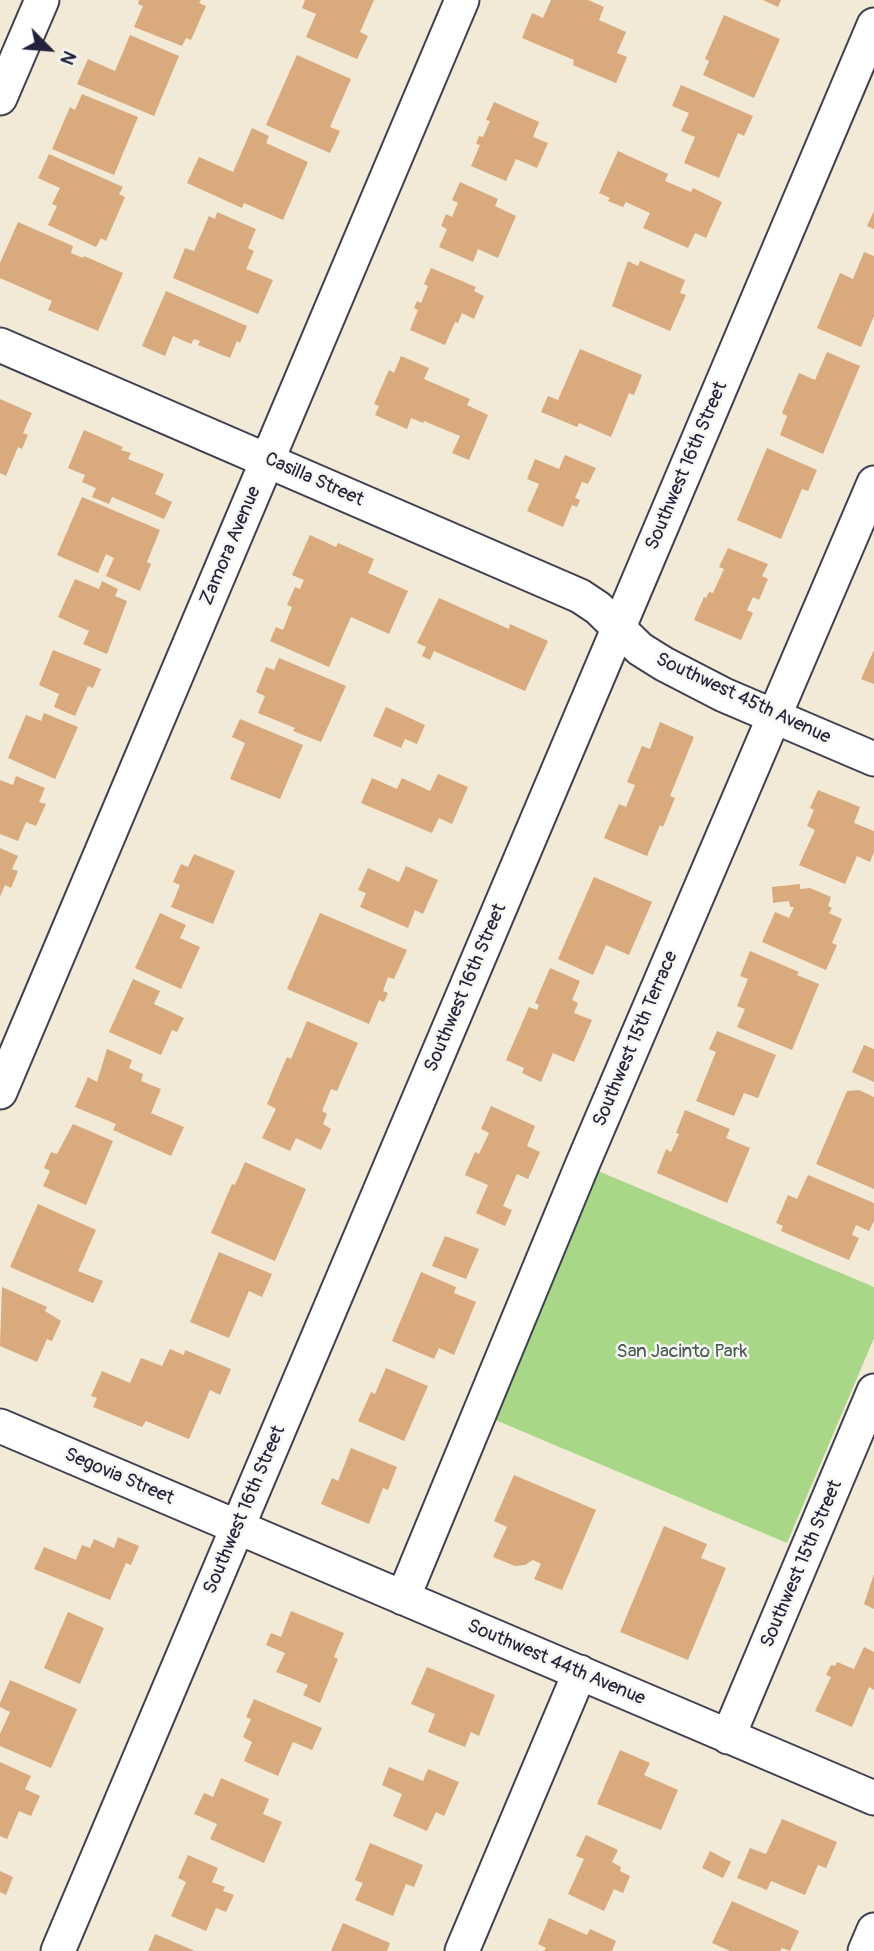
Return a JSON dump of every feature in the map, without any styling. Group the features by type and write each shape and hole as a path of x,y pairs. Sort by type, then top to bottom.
{"street":[{"path":"0,98 42,0"},
{"name":"Zamora Avenue","path":"0,1092 462,0"},
{"name":"Southwest 16th Street","path":"58,1951 874,25"},
{"name":"Casilla Street","path":"0,345 580,596 598,608 618,629"},
{"name":"Southwest 15th Terrace","path":"403,1598 583,1163 874,483"},
{"name":"Southwest 45th Avenue","path":"618,629 640,649 664,664 775,717 874,759"},
{"name":"Southwest 15th Street","path":"728,1737 874,1391"},
{"name":"Segovia Street","path":"0,1426 238,1528"},
{"name":"Southwest 44th Avenue","path":"238,1528 874,1798"},
{"path":"462,1951 580,1672"},
{"path":"865,1951 874,1930"}],"green space":[{"name":"San Jacinto Park","path":"598,1171 874,1287 874,1338 787,1543 493,1419"}],"building":[{"path":"139,0 201,0 199,3 206,6 191,40 186,38 182,46 134,27 143,6 138,4"},
{"path":"305,0 374,0 360,32 368,36 357,59 306,37 316,14 302,8"},
{"path":"551,0 588,0 604,7 599,20 626,32 617,53 627,57 616,83 573,65 574,60 522,38 532,13 543,18"},
{"path":"763,0 781,0 778,7"},
{"path":"724,15 780,39 754,98 703,75 709,61 705,59"},
{"path":"130,35 179,56 154,116 77,84 88,59 115,71"},
{"path":"297,55 351,79 330,127 340,131 330,153 266,125"},
{"path":"681,85 753,116 744,136 738,133 719,178 684,163 695,137 681,131 689,113 672,106"},
{"path":"82,94 138,117 114,175 52,149 70,107 75,110"},
{"path":"494,102 539,122 533,137 548,143 537,168 516,159 506,181 471,166 480,145 476,144 479,136 483,137 490,121 486,120"},
{"path":"252,128 269,136 266,143 308,162 283,220 244,203 242,208 187,183 199,157 233,172"},
{"path":"618,151 668,174 665,181 691,192 693,188 722,202 706,238 695,233 688,248 643,228 650,213 626,202 623,207 608,201 610,198 599,193"},
{"path":"49,154 123,187 119,194 125,197 106,241 101,238 96,247 48,225 57,206 52,204 60,188 38,178"},
{"path":"460,182 498,199 495,206 516,216 498,258 478,249 473,262 439,247 447,229 441,226 446,214 452,217 458,203 452,200"},
{"path":"874,211 874,229 867,226"},
{"path":"217,212 256,229 248,248 254,251 246,269 273,280 258,314 173,278 185,248 194,251 209,216 215,219"},
{"path":"18,222 73,246 71,253 123,273 98,331 48,310 52,301 0,278 0,263"},
{"path":"864,252 874,256 874,316 861,347 817,328 840,273 853,279"},
{"path":"628,261 638,266 640,261 685,280 680,293 686,295 670,331 612,306"},
{"path":"431,268 476,287 474,291 484,296 474,319 462,313 445,345 410,330 418,310 414,308 417,301 421,303 428,286 424,284"},
{"path":"166,291 247,326 230,358 198,345 200,341 194,339 191,344 173,336 165,356 142,346"},
{"path":"580,349 642,375 634,395 629,393 611,437 579,423 577,427 541,412 548,396 558,400"},
{"path":"827,352 860,366 823,454 780,435 787,416 782,413 799,373 815,380"},
{"path":"401,356 429,368 424,379 470,399 467,405 488,415 469,460 452,453 460,436 424,421 423,423 411,418 407,429 375,415 379,406 374,404 389,370 394,373"},
{"path":"0,399 32,413 23,433 28,435 22,449 18,447 6,476 0,473"},
{"path":"84,430 123,447 121,450 131,453 128,459 164,474 155,494 172,502 164,519 112,497 109,504 92,497 96,488 82,482 85,475 68,468"},
{"path":"767,448 817,470 808,491 802,489 781,539 737,520"},
{"path":"565,455 596,468 588,484 582,482 575,498 580,500 577,507 572,505 563,527 527,511 539,484 527,479 535,459 559,469"},
{"path":"82,497 160,530 147,562 151,564 140,591 106,576 114,558 106,554 98,573 57,555"},
{"path":"310,535 336,547 338,543 374,559 368,573 408,591 389,634 351,617 329,667 270,641 276,627 283,630 292,607 287,605 295,587 300,589 304,580 292,575"},
{"path":"728,548 768,564 762,576 768,579 759,600 753,597 747,610 753,613 741,640 694,620 704,597 706,598 709,592 713,593 724,569 719,567"},
{"path":"75,579 99,589 102,581 118,589 115,596 127,601 107,654 83,644 89,631 58,617"},
{"path":"439,598 509,629 510,624 548,641 525,691 434,651 430,660 422,656 426,647 417,643"},
{"path":"53,650 101,669 93,688 88,686 75,716 54,707 59,694 39,685"},
{"path":"874,650 874,684 861,679"},
{"path":"279,658 346,686 321,742 258,713 265,696 256,692 266,667 274,670"},
{"path":"386,707 425,725 417,744 405,739 401,748 373,736"},
{"path":"44,713 78,727 55,779 8,758 26,715 41,721"},
{"path":"240,719 303,745 280,799 230,779 245,743 232,737"},
{"path":"660,722 694,737 670,796 675,798 647,856 604,838 619,804 626,807 635,785 627,782 642,746 650,749"},
{"path":"438,774 468,787 452,824 439,818 432,833 361,803 372,778 397,789 402,778 430,791"},
{"path":"16,776 45,788 39,802 46,804 36,826 26,822 18,841 0,834 0,780 13,785"},
{"path":"818,790 860,807 854,823 874,831 874,852 870,862 857,856 845,884 799,865 815,830 807,826 814,810 810,808"},
{"path":"0,848 18,856 12,869 18,871 11,888 5,885 0,897"},
{"path":"194,854 235,871 213,924 171,907 180,885 173,882 181,864 188,867"},
{"path":"406,866 438,880 423,914 415,910 408,928 360,907 366,893 358,890 368,868 399,882"},
{"path":"594,877 652,902 629,955 606,945 593,975 558,959"},
{"path":"800,884 800,889 810,888 831,897 828,906 832,908 829,913 842,919 832,943 837,945 826,970 762,942 775,912 789,918 794,907 790,907 789,901 773,903 772,887"},
{"path":"160,913 186,925 180,938 200,947 181,989 135,968"},
{"path":"320,913 407,950 394,979 388,977 383,991 388,993 384,1002 379,1000 369,1024 287,989"},
{"path":"750,951 799,972 797,975 819,984 792,1050 737,1027 745,1009 737,1006 748,979 740,976"},
{"path":"550,968 580,981 572,1000 578,1003 574,1013 592,1020 574,1062 553,1053 541,1082 522,1073 524,1068 506,1060 529,1007 537,1010 539,1005 535,1003"},
{"path":"133,979 160,991 154,1004 184,1018 177,1032 172,1030 161,1055 109,1032"},
{"path":"307,1021 358,1043 337,1091 331,1089 322,1111 327,1114 323,1124 331,1129 321,1150 296,1138 290,1151 262,1138 276,1109 267,1104 287,1057 291,1059"},
{"path":"717,1031 776,1055 758,1098 744,1093 734,1116 696,1101 716,1052 709,1049"},
{"path":"864,1045 874,1049 874,1082 852,1072"},
{"path":"107,1049 132,1060 129,1068 143,1074 141,1081 161,1089 151,1113 184,1127 171,1156 113,1130 116,1124 75,1107 88,1077 97,1082"},
{"path":"859,1090 874,1097 874,1189 816,1164 847,1091"},
{"path":"491,1106 535,1126 527,1146 540,1152 528,1179 517,1174 503,1206 512,1210 505,1226 476,1213 488,1185 465,1175 475,1152 479,1154 489,1133 481,1129"},
{"path":"685,1110 730,1129 726,1138 750,1148 727,1203 657,1173 666,1149 671,1152 679,1134 676,1133"},
{"path":"73,1124 113,1141 86,1205 43,1186 50,1171 44,1168 51,1152 57,1154"},
{"path":"245,1162 306,1189 275,1261 211,1233 232,1184 235,1185"},
{"path":"808,1175 874,1203 874,1221 869,1231 856,1225 852,1235 859,1238 849,1260 781,1231 783,1226 776,1223 788,1195 797,1199"},
{"path":"38,1204 96,1230 78,1271 103,1281 93,1303 10,1267"},
{"path":"445,1236 479,1249 466,1279 432,1266"},
{"path":"219,1252 272,1274 262,1297 249,1291 229,1338 190,1322"},
{"path":"421,1272 456,1287 454,1293 476,1302 454,1355 439,1348 434,1359 392,1341"},
{"path":"2,1287 47,1307 45,1311 61,1321 52,1341 47,1339 37,1362 0,1346"},
{"path":"170,1349 184,1355 185,1350 231,1369 220,1395 210,1390 189,1439 146,1421 142,1427 93,1407 97,1398 91,1396 102,1371 130,1383 141,1358 162,1366"},
{"path":"386,1368 428,1386 404,1441 358,1421 371,1392 375,1394"},
{"path":"351,1448 397,1467 388,1490 383,1488 369,1524 321,1504 332,1478 338,1481"},
{"path":"514,1475 596,1510 562,1590 534,1579 541,1564 533,1560 525,1565 515,1566 493,1557 507,1527 494,1521"},
{"path":"664,1526 707,1544 701,1558 726,1568 688,1660 620,1632"},
{"path":"118,1537 139,1546 131,1565 126,1563 110,1600 34,1569 44,1547 76,1560 82,1545 90,1548 94,1539 114,1548"},
{"path":"874,1574 874,1609 864,1604"},
{"path":"291,1611 344,1633 334,1657 338,1659 320,1703 303,1695 308,1685 276,1672 285,1653 266,1645 271,1633 281,1637"},
{"path":"68,1612 104,1628 80,1684 44,1668"},
{"path":"864,1647 874,1652 874,1690 869,1687 852,1727 815,1711 831,1677 826,1675 831,1665 835,1666 837,1662 854,1669"},
{"path":"427,1667 495,1695 479,1736 471,1732 465,1747 428,1732 435,1714 411,1704"},
{"path":"10,1680 77,1709 51,1768 0,1746 0,1734 10,1712 0,1707 0,1703"},
{"path":"254,1699 322,1728 312,1750 293,1742 278,1776 244,1761 252,1742 243,1737 251,1719 246,1717"},
{"path":"620,1750 650,1763 644,1775 678,1790 661,1830 597,1804"},
{"path":"0,1762 31,1776 25,1789 40,1796 31,1816 19,1811 7,1839 0,1836"},
{"path":"389,1767 423,1781 428,1769 459,1782 444,1816 436,1812 427,1831 393,1816 402,1794 382,1785"},
{"path":"221,1778 269,1799 263,1814 282,1822 264,1863 210,1839 217,1824 194,1814 204,1793 213,1797"},
{"path":"782,1819 837,1842 826,1868 818,1865 805,1895 771,1881 767,1890 737,1878 750,1848 766,1854"},
{"path":"586,1835 618,1850 612,1862 621,1867 620,1871 630,1876 623,1893 614,1889 604,1911 568,1894 584,1859 576,1856"},
{"path":"370,1843 423,1865 414,1887 406,1884 393,1916 355,1900 363,1883 355,1880"},
{"path":"710,1851 731,1862 723,1878 702,1868"},
{"path":"188,1855 218,1868 212,1882 225,1887 223,1891 234,1895 226,1912 216,1908 206,1931 171,1916 186,1882 178,1878"},
{"path":"0,1871 13,1877 6,1895 0,1892"},
{"path":"732,1901 799,1931 790,1951 782,1948 780,1951 730,1951 712,1943"},
{"path":"549,1918 587,1935 590,1929 616,1941 612,1951 544,1951 546,1948 538,1944"},
{"path":"343,1923 390,1943 387,1951 331,1951"},
{"path":"155,1934 195,1951 148,1951"}]}
